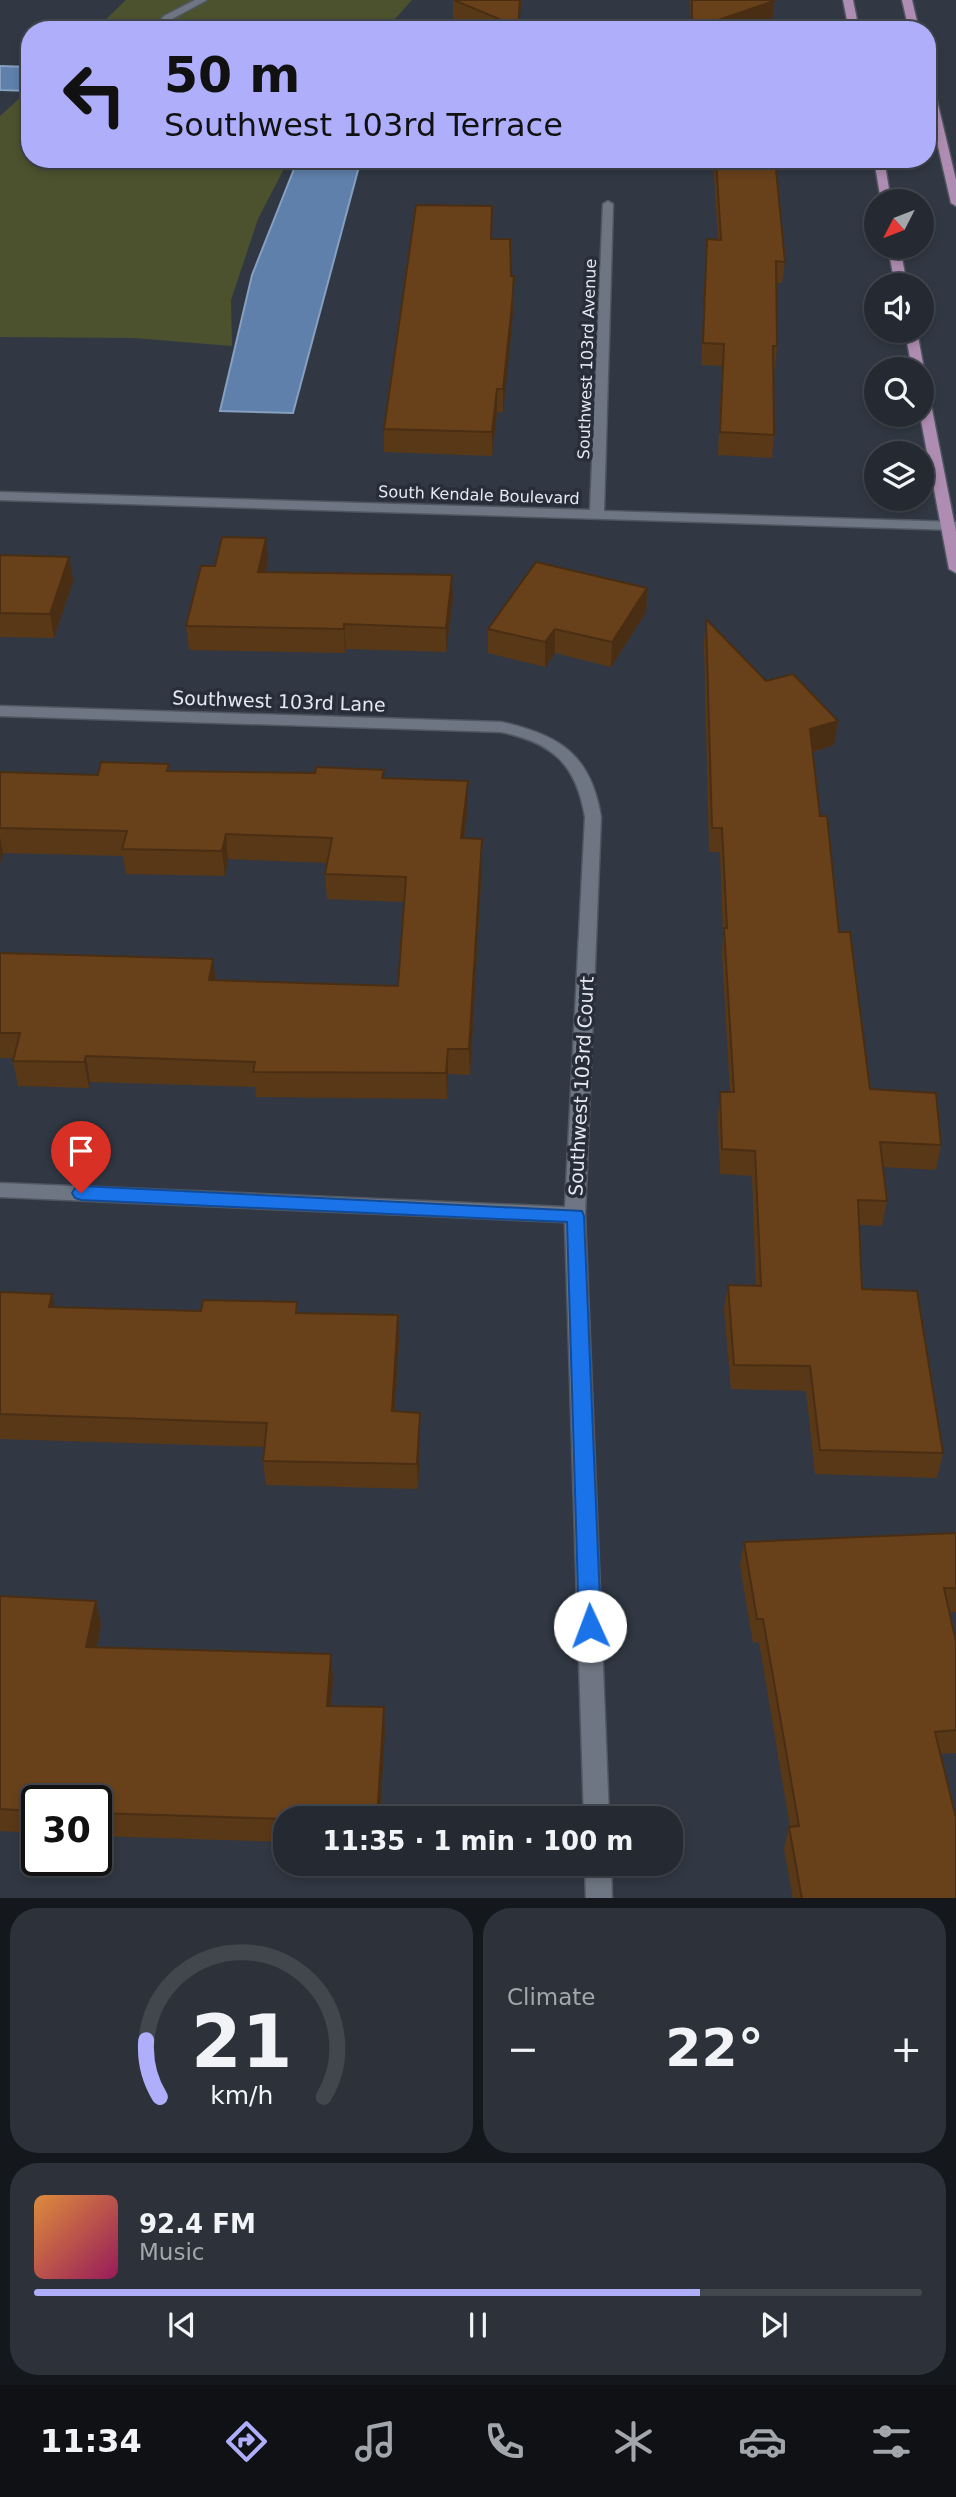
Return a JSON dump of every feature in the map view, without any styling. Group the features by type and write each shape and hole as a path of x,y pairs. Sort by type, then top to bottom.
{"main road":[{"path":"848,0 852,21"},
{"path":"907,0 912,21"},
{"path":"936,118 956,203"},
{"path":"880,168 884,189"},
{"path":"930,427 951,526 956,569"}],"street":[{"path":"164,21 202,0"},
{"name":"Southwest 103rd Avenue","path":"597,516 608,204"},
{"name":"South Kendale Boulevard","path":"0,496 951,526"},
{"name":"Southwest 103rd Lane","path":"0,711 501,727 527,733 554,744"},
{"name":"Southwest 103rd Court","path":"554,744 569,756 586,782 593,817 575,1216 597,1806"},
{"path":"0,1190 575,1216"},
{"path":"599,1876 600,1898"}],"green space":[{"path":"126,0 412,0 393,21 104,21"},
{"path":"21,97 21,168 284,168 258,219 231,300 232,346 133,338 0,337 0,116"}],"water":[{"path":"0,66 21,67 21,91 0,90"},
{"path":"294,168 359,168 293,413 220,411 252,275"}],"building":[{"path":"454,0 520,0 518,21 504,21"},
{"path":"692,0 774,0 715,21 692,21"},
{"path":"717,168 776,168 785,262 776,261 774,435 720,432 724,344 703,343 707,239 721,240"},
{"path":"416,205 492,206 491,239 510,239 511,276 514,276 512,305 503,389 497,389 492,432 384,429"},
{"path":"222,537 266,538 258,572 452,575 446,628 344,624 344,629 186,626 201,566 215,566"},
{"path":"0,555 69,557 50,614 0,613"},
{"path":"536,562 647,588 612,642 555,629 545,642 488,629"},
{"path":"706,619 766,681 793,674 838,721 810,729 820,816 827,816 839,932 850,932 870,1089 936,1093 941,1145 880,1142 887,1201 858,1200 862,1289 917,1291 943,1453 820,1450 810,1366 734,1365 728,1285 761,1286 755,1151 722,1149 720,1092 734,1092 724,928 727,928 722,828 712,828"},
{"path":"101,762 169,764 167,771 315,773 316,767 384,770 382,778 468,781 461,838 482,839 469,1049 448,1049 446,1073 253,1072 255,1062 86,1056 84,1062 13,1061 20,1033 0,1033 0,953 213,959 209,980 398,986 406,877 325,874 332,838 226,834 222,851 122,849 127,831 0,828 0,772 98,775"},
{"path":"0,1292 52,1294 49,1307 201,1311 203,1300 297,1302 296,1313 398,1315 392,1411 420,1413 417,1464 263,1461 267,1423 0,1414"},
{"path":"956,1533 956,1588 944,1588 956,1642 956,1730 935,1732 956,1818 956,1898 802,1898 789,1827 799,1826 763,1619 757,1619 744,1542"},
{"path":"0,1596 96,1601 86,1647 331,1654 327,1706 384,1707 378,1806 273,1806 273,1819 112,1814 112,1785 21,1785 21,1810 0,1809"}],"route":[{"path":"81,1193 575,1216 590,1626"}]}
